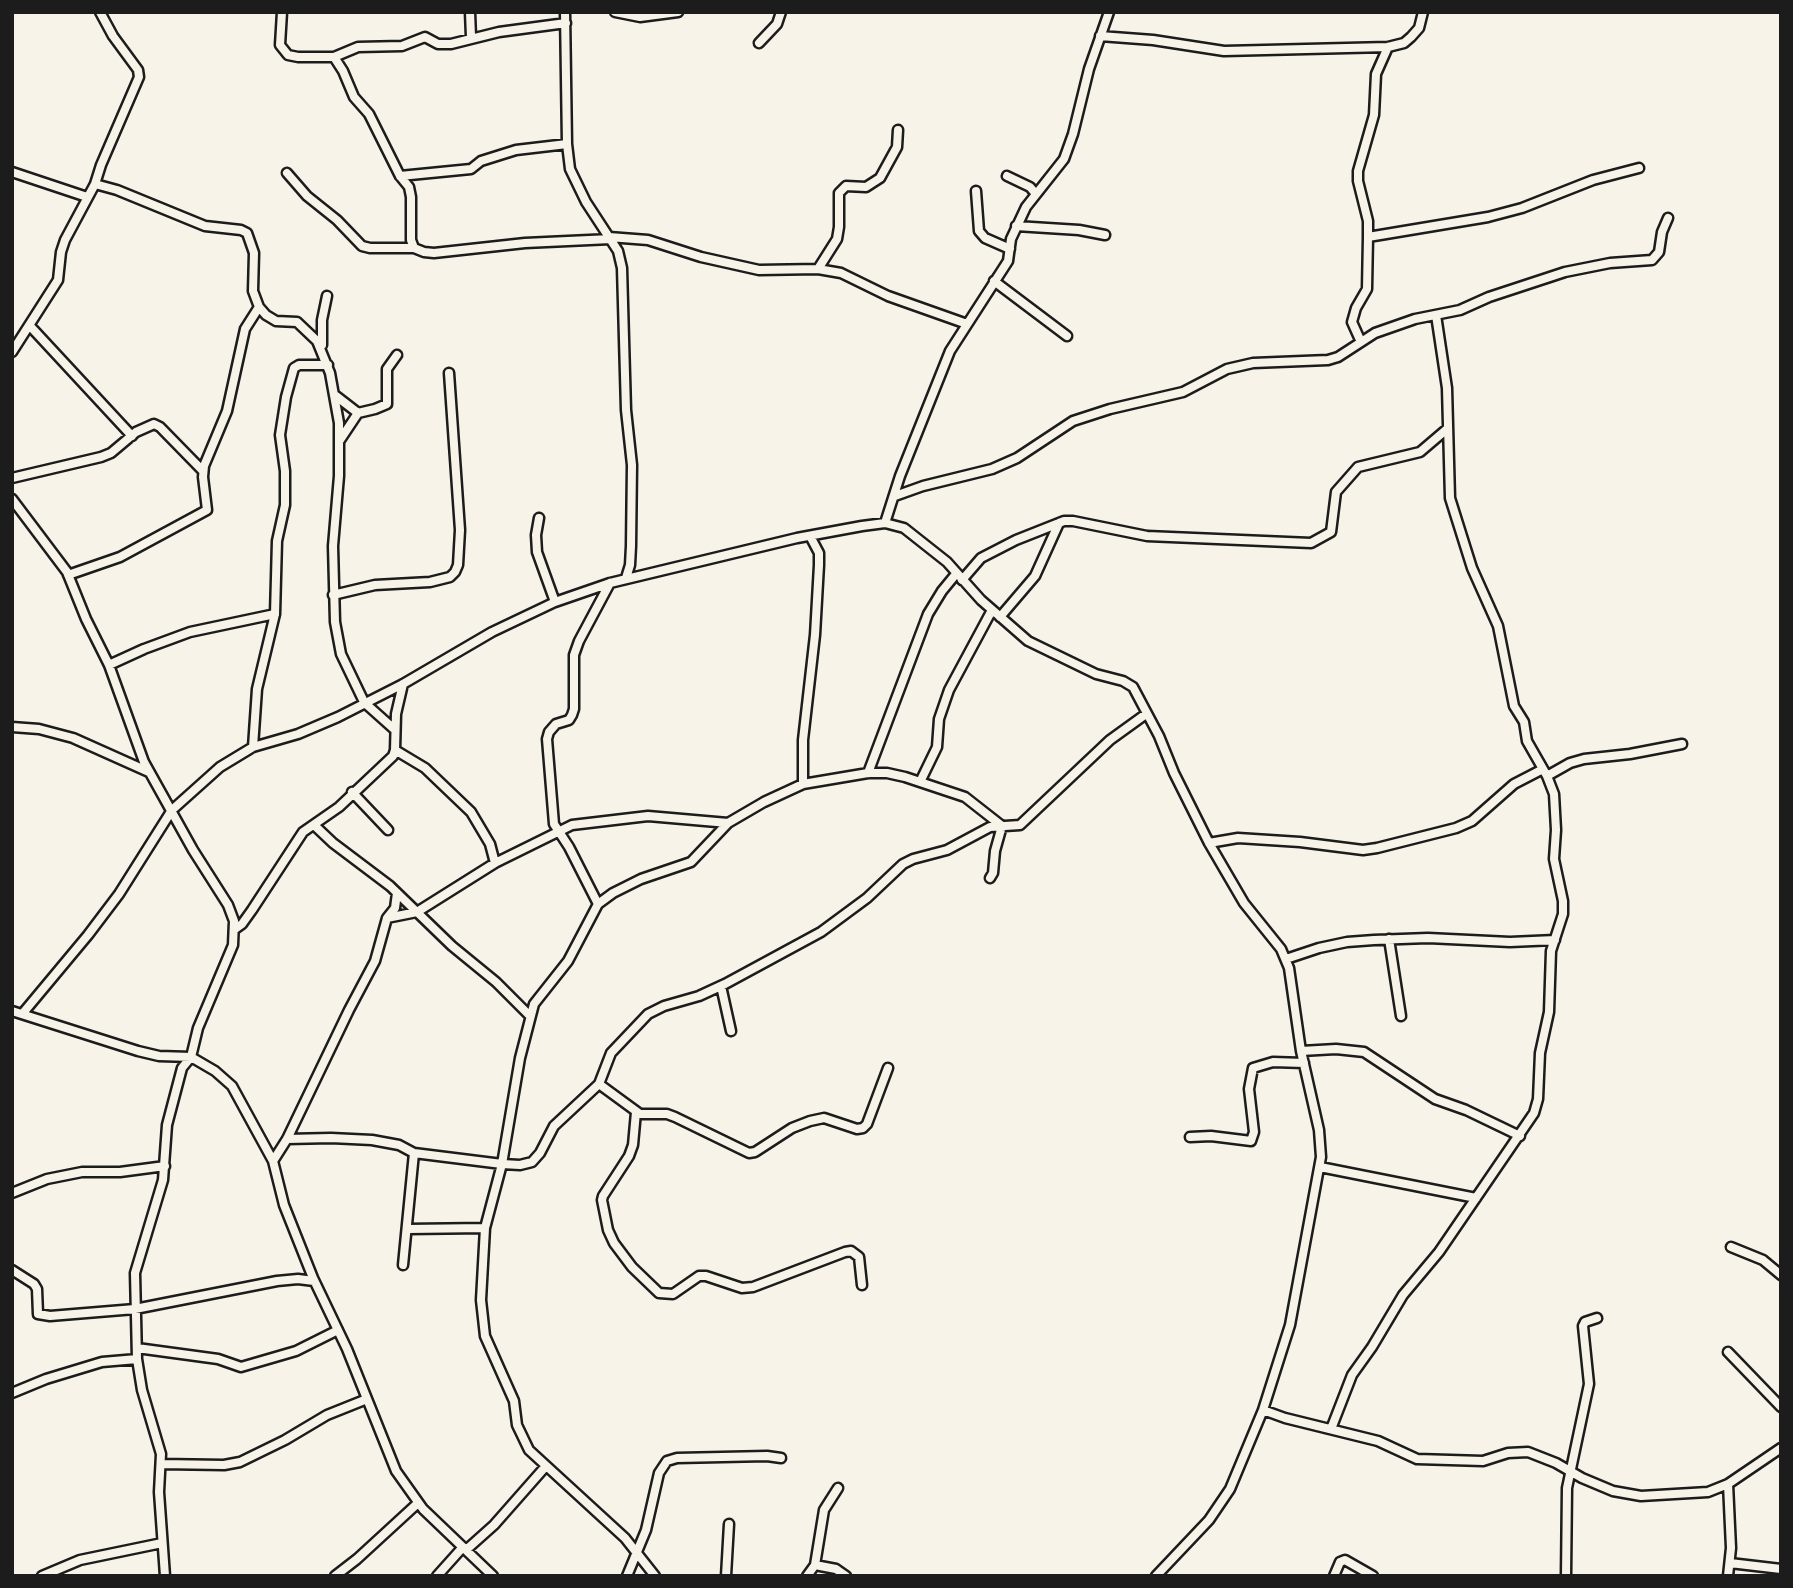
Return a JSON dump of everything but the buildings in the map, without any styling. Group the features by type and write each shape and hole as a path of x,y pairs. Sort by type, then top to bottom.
{"street":[{"path":"12,352 58,280 65,240 95,184 139,77 138,70 113,36 100,12"},
{"path":"282,12 280,45 284,52 298,57 334,57 358,47 402,46 425,37 444,44 471,37 566,23"},
{"path":"470,12 471,37"},
{"path":"565,12 566,144 570,169 586,202 618,251 622,268 626,410 632,465 630,565 626,578"},
{"path":"615,12 640,17 678,12"},
{"path":"759,43 778,24 781,12"},
{"path":"885,523 941,368 1008,261 1016,226 1036,194 1057,170 1069,148 1080,102 1109,12"},
{"path":"1100,36 1153,40 1224,51 1388,47 1405,43 1419,28 1423,12"},
{"path":"1361,342 1352,322 1356,308 1367,289 1368,220 1359,189 1358,170 1374,115 1376,74 1388,47"},
{"path":"343,71 345,52"},
{"path":"334,57 354,97 369,114 400,176 409,187 411,240 414,248"},
{"path":"818,270 837,239 839,193 846,186 866,187 880,178 897,146 898,130"},
{"path":"400,176 471,169 481,161 516,150 566,144"},
{"path":"1368,237 1488,217 1522,208 1593,180 1639,168"},
{"path":"12,172 87,197"},
{"path":"287,173 307,196 337,219 362,246 370,248 414,248 435,253 524,243 610,238 648,240 701,257 760,270 818,270 853,277 888,296 967,324"},
{"path":"1007,176 1030,187 1036,194"},
{"path":"95,184 205,226 247,233 254,253 253,291 258,307 276,321 303,325 317,341 328,365 336,396 340,440 340,476 333,546 333,595 341,654 365,704 394,729"},
{"path":"976,191 979,231 985,238 1010,249"},
{"path":"895,496 923,486 992,469 1017,458 1073,421 1110,409 1183,392 1227,369 1253,363 1328,360 1387,329 1436,314 1460,310 1516,288 1584,267 1652,260 1659,252 1662,232 1668,218"},
{"path":"1016,226 1079,230 1105,235"},
{"path":"995,281 1068,336"},
{"path":"323,352 322,320 327,296"},
{"path":"68,575 120,557 204,513 208,506 203,471 233,392 246,329 258,307"},
{"path":"1331,1429 1352,1376 1403,1294 1439,1252 1534,1113 1549,1012 1551,951 1563,914 1554,859 1554,794 1527,741 1524,722 1514,706 1498,626 1472,568 1456,518 1448,477 1447,388 1436,314"},
{"path":"30,326 132,436"},
{"path":"340,440 358,413 387,404 387,369 397,355"},
{"path":"253,747 257,689 275,614 277,541 285,505 285,471 280,435 286,397 294,368 299,365 328,365"},
{"path":"333,595 375,585 430,582 450,577 455,572 458,565 460,530 449,373"},
{"path":"336,396 358,413"},
{"path":"12,478 101,457 111,453 149,425 160,427 203,471"},
{"path":"868,774 928,614 942,591 981,558 1016,540 1059,523 1073,521 1147,537 1311,543 1331,532 1336,492 1358,467 1420,452 1447,429"},
{"path":"12,499 68,575 109,665 149,772 228,905 235,929 233,945 206,1006 191,1057 182,1068 165,1140 165,1166 135,1273 137,1359 142,1390 161,1454 159,1492 165,1576"},
{"path":"539,518 537,552 555,602"},
{"path":"23,1013 119,894 172,810 220,767 253,747 298,734 365,704 492,632 555,602 610,583 810,536 885,523 904,528 947,562 992,611 1028,642 1096,674 1123,681 1133,687 1159,736 1174,774 1238,895 1286,959 1301,1051 1319,1130 1320,1167 1290,1325 1263,1410 1222,1504 1156,1576"},
{"path":"1000,617 1035,576 1059,523"},
{"path":"803,784 803,740 815,635 819,565 818,553 810,536"},
{"path":"598,904 558,831 553,811 548,739 549,732 556,724 569,720 572,715 574,655 610,583"},
{"path":"920,782 937,747 939,719 949,690 992,611"},
{"path":"109,665 190,632 275,614"},
{"path":"235,929 242,924 257,903 303,832 339,807 352,792 378,772 395,750 394,729 403,684"},
{"path":"287,1139 372,1140 399,1145 415,1153 502,1164 520,1165 532,1162 540,1153 554,1126 599,1084 611,1054 648,1014 721,986 821,932 867,898 903,864 947,850 989,827 1020,825 1111,740 1146,714"},
{"path":"12,727 38,729 73,738 149,772"},
{"path":"1209,843 1238,838 1363,850 1377,848 1456,828 1472,821 1514,784 1570,763 1682,744"},
{"path":"395,750 425,768 471,812 490,844 495,863"},
{"path":"654,1576 625,1538 529,1450 517,1425 514,1401 485,1336 481,1300 485,1228 502,1164 530,1016 541,993 568,961 587,920 598,904 641,878 691,862 728,823 803,784 887,773 965,797 1002,826"},
{"path":"352,792 388,830"},
{"path":"387,918 417,912 495,863 572,825 648,816 728,823"},
{"path":"314,825 397,893 530,1016"},
{"path":"990,878 1002,826"},
{"path":"273,1161 287,1139 375,961 387,918 396,908 397,893"},
{"path":"1286,959 1347,942 1428,938 1510,942 1555,940"},
{"path":"1389,940 1401,1016"},
{"path":"721,986 731,1031"},
{"path":"12,1011 138,1051 159,1056 191,1057 215,1071 232,1086 273,1161 284,1205 314,1281 338,1330 396,1471 418,1503 494,1576"},
{"path":"1301,1051 1336,1049 1364,1052 1435,1099 1466,1110 1520,1136"},
{"path":"1190,1137 1211,1136 1251,1141 1254,1132 1249,1089 1253,1068 1273,1062 1304,1063"},
{"path":"599,1084 636,1112 645,1115 667,1114 708,1131 743,1151 755,1152 792,1128 810,1121 824,1118 858,1129 863,1128 867,1124 888,1068"},
{"path":"636,1112 633,1145 629,1156 602,1200 605,1221 614,1242 632,1267 659,1293 673,1294 699,1276 742,1289 753,1287 851,1251 859,1257 862,1285"},
{"path":"403,1265 415,1153"},
{"path":"12,1193 47,1179 82,1172 120,1172 165,1166"},
{"path":"1320,1167 1476,1198"},
{"path":"408,1228 485,1228"},
{"path":"1731,1247 1763,1260 1781,1275"},
{"path":"12,1270 36,1286 40,1315 135,1309 265,1283 298,1279 314,1281"},
{"path":"1566,1576 1566,1506 1589,1384 1583,1326 1585,1322 1597,1318"},
{"path":"137,1348 218,1359 241,1367 296,1352 338,1330"},
{"path":"1728,1352 1781,1407"},
{"path":"12,1393 102,1362 137,1359"},
{"path":"161,1464 224,1465 240,1462 327,1415 367,1399"},
{"path":"1263,1410 1284,1418 1378,1441 1417,1459 1474,1461 1507,1453 1528,1452 1612,1491 1641,1496 1708,1492 1727,1484 1781,1448"},
{"path":"626,1576 646,1530 659,1473 667,1461 677,1458 781,1458"},
{"path":"437,1576 464,1549 494,1525 546,1466"},
{"path":"1727,1484 1730,1563 1728,1576"},
{"path":"807,1576 815,1565 819,1550 822,1516 838,1488"},
{"path":"335,1576 418,1503"},
{"path":"726,1576 729,1524"},
{"path":"42,1576 80,1560 162,1543"},
{"path":"1334,1576 1340,1562 1345,1560 1373,1576"},
{"path":"1730,1563 1781,1569"},
{"path":"815,1565 835,1569 846,1576"}]}
